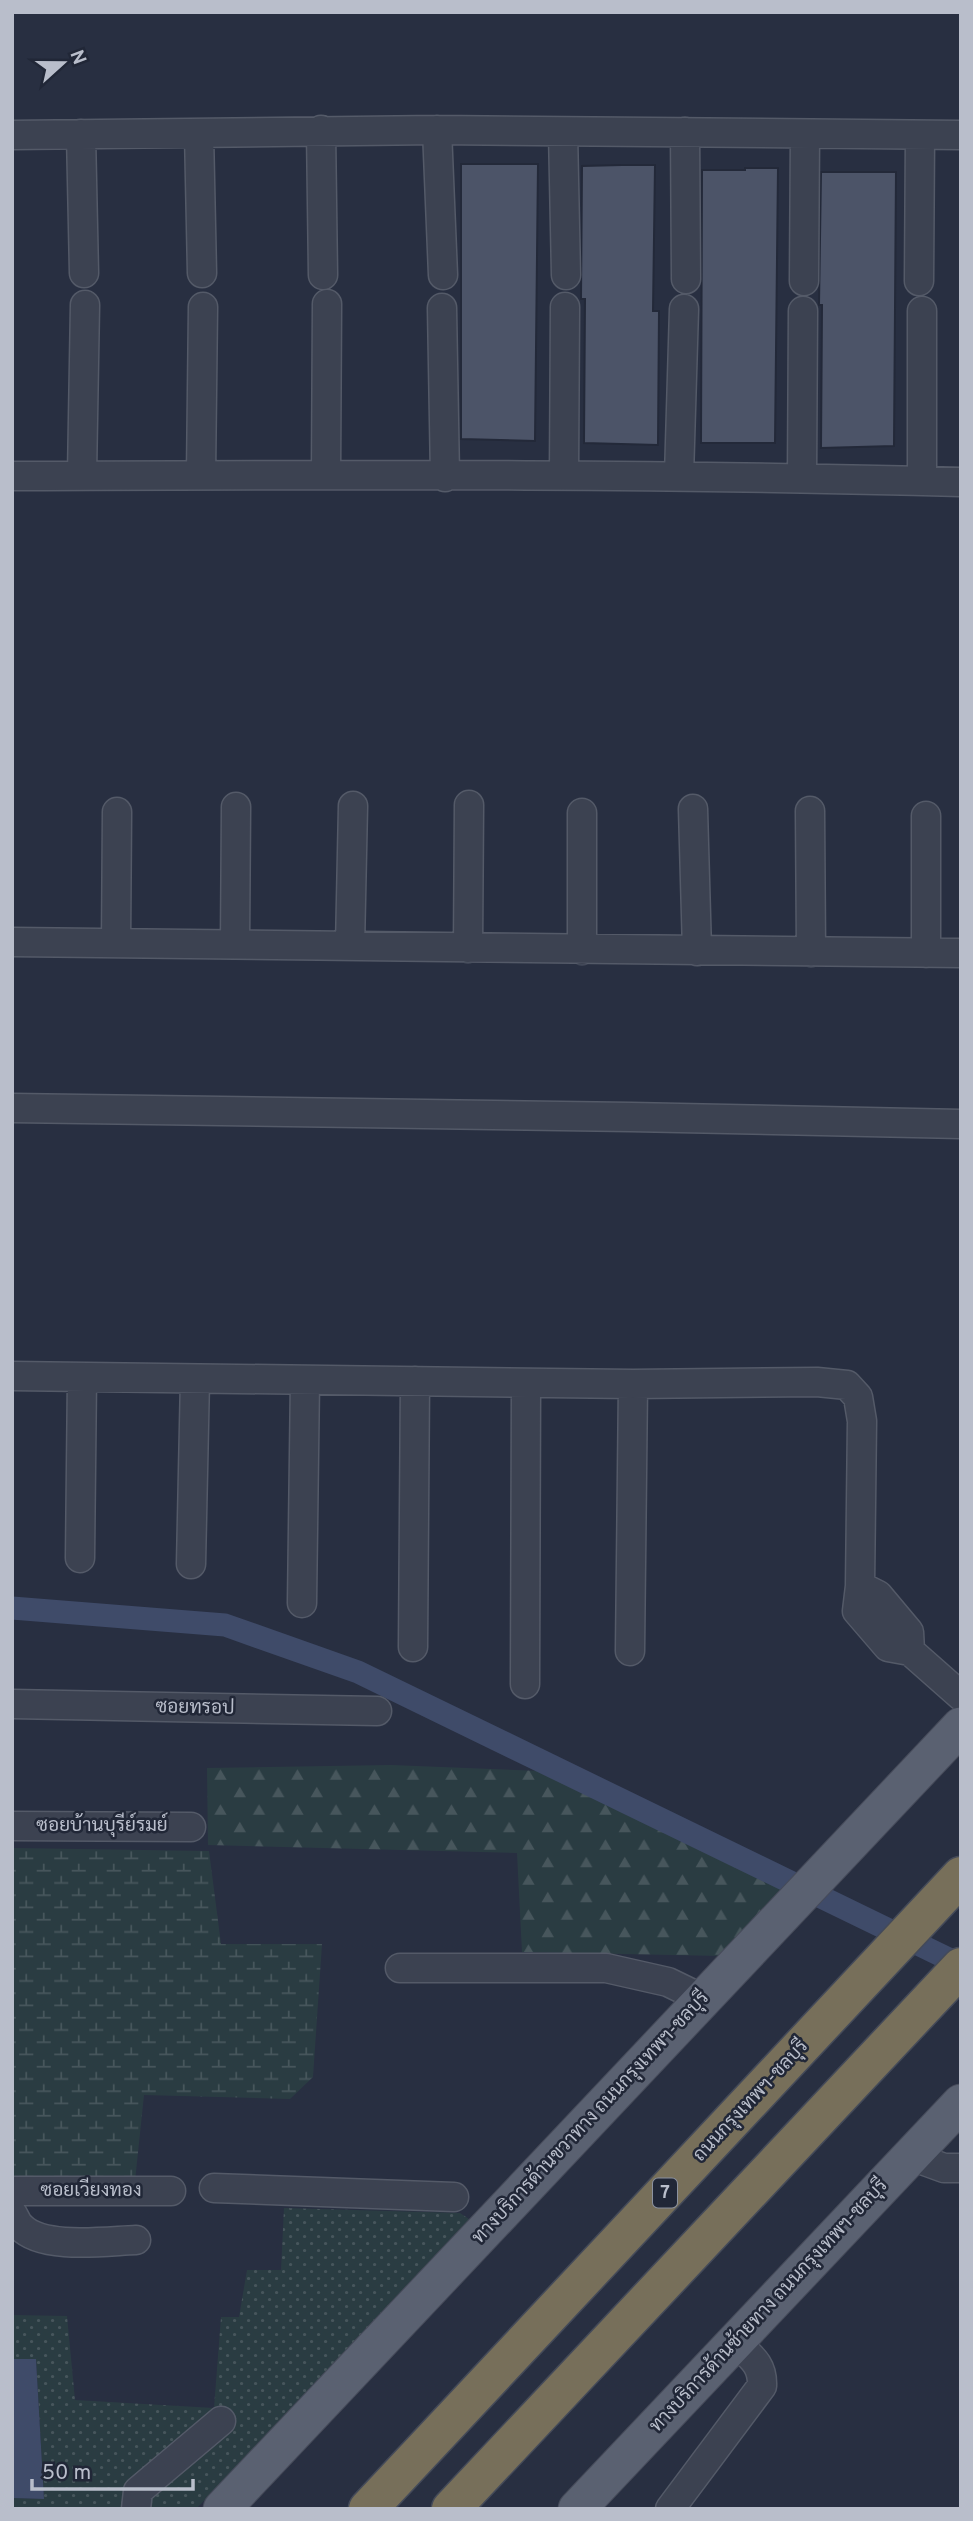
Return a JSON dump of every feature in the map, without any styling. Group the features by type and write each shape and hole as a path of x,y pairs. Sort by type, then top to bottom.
{"highway":[{"name":"ถนนกรุงเทพฯ-ชลบุรี","path":"368,2509 961,1876"},
{"path":"451,2509 961,1968"}],"main road":[{"name":"ทางบริการด้านขวาทาง ถนนกรุงเทพฯ-ชลบุรี","path":"222,2509 961,1726"},
{"name":"ทางบริการด้านซ้ายทาง ถนนกรุงเทพฯ-ชลบุรี","path":"577,2509 961,2103"}],"street":[{"path":"321,130 323,275"},
{"path":"12,135 321,130 961,135"},
{"path":"437,130 443,275"},
{"path":"563,132 566,275"},
{"path":"685,132 686,279"},
{"path":"199,133 202,273"},
{"path":"81,134 84,273"},
{"path":"804,281 805,134"},
{"path":"919,281 920,135"},
{"path":"326,473 327,304"},
{"path":"82,475 85,305"},
{"path":"201,475 203,307"},
{"path":"564,475 565,307"},
{"path":"442,308 445,477"},
{"path":"679,477 684,309"},
{"path":"802,477 803,311"},
{"path":"922,311 922,481"},
{"path":"12,476 326,473 445,477 802,477 961,482"},
{"path":"468,948 469,805"},
{"path":"350,946 353,806"},
{"path":"235,944 236,807"},
{"path":"693,809 697,951"},
{"path":"810,811 811,952"},
{"path":"116,943 117,813"},
{"path":"582,813 582,950"},
{"path":"926,816 926,953"},
{"path":"12,942 961,953"},
{"path":"12,1108 961,1124"},
{"path":"12,1376 633,1384 817,1382 847,1385 858,1398 862,1421 860,1586 878,1595 909,1632 910,1651 961,1696"},
{"path":"80,1558 82,1377"},
{"path":"191,1564 195,1378"},
{"path":"302,1603 305,1380"},
{"path":"413,1647 415,1381"},
{"path":"525,1684 526,1383"},
{"path":"630,1651 633,1384"},
{"name":"ซอยทรอป","path":"12,1704 377,1712"},
{"name":"ซอยบ้านบุรีย์รมย์","path":"12,1826 191,1827"},
{"path":"400,1968 607,1968 668,1982 703,1999"},
{"path":"911,2156 944,2168 961,2168"},
{"path":"214,2188 454,2197"},
{"name":"ซอยเวียงทอง","path":"12,2191 171,2192"},
{"path":"12,2213 21,2228 39,2237 68,2242 136,2240"},
{"path":"670,2509 762,2386 763,2374 756,2361 736,2343"},
{"path":"136,2509 138,2491 221,2421"}],"green space":[{"path":"391,1765 541,1771 786,1892 723,1956 522,1952 517,1853 208,1845 207,1768"},
{"path":"12,1848 209,1851 221,1944 322,1944 313,2077 290,2099 144,2095 135,2181 12,2183"},
{"path":"284,2208 460,2213 475,2223 196,2509 12,2509 12,2498 44,2499 36,2359 12,2359 12,2315 67,2316 75,2400 214,2408 221,2317 239,2317 247,2270 281,2270"}],"water":[{"path":"12,2359 36,2359 44,2499 12,2498"}],"building":[{"path":"461,164 538,164 535,441 461,439"},
{"path":"655,165 653,311 659,311 658,445 584,443 582,166"},
{"path":"778,168 775,443 701,443 702,170"},
{"path":"821,172 896,172 894,446 821,448"}],"waterway":[{"path":"12,1608 225,1625 358,1672 961,1965"}]}
